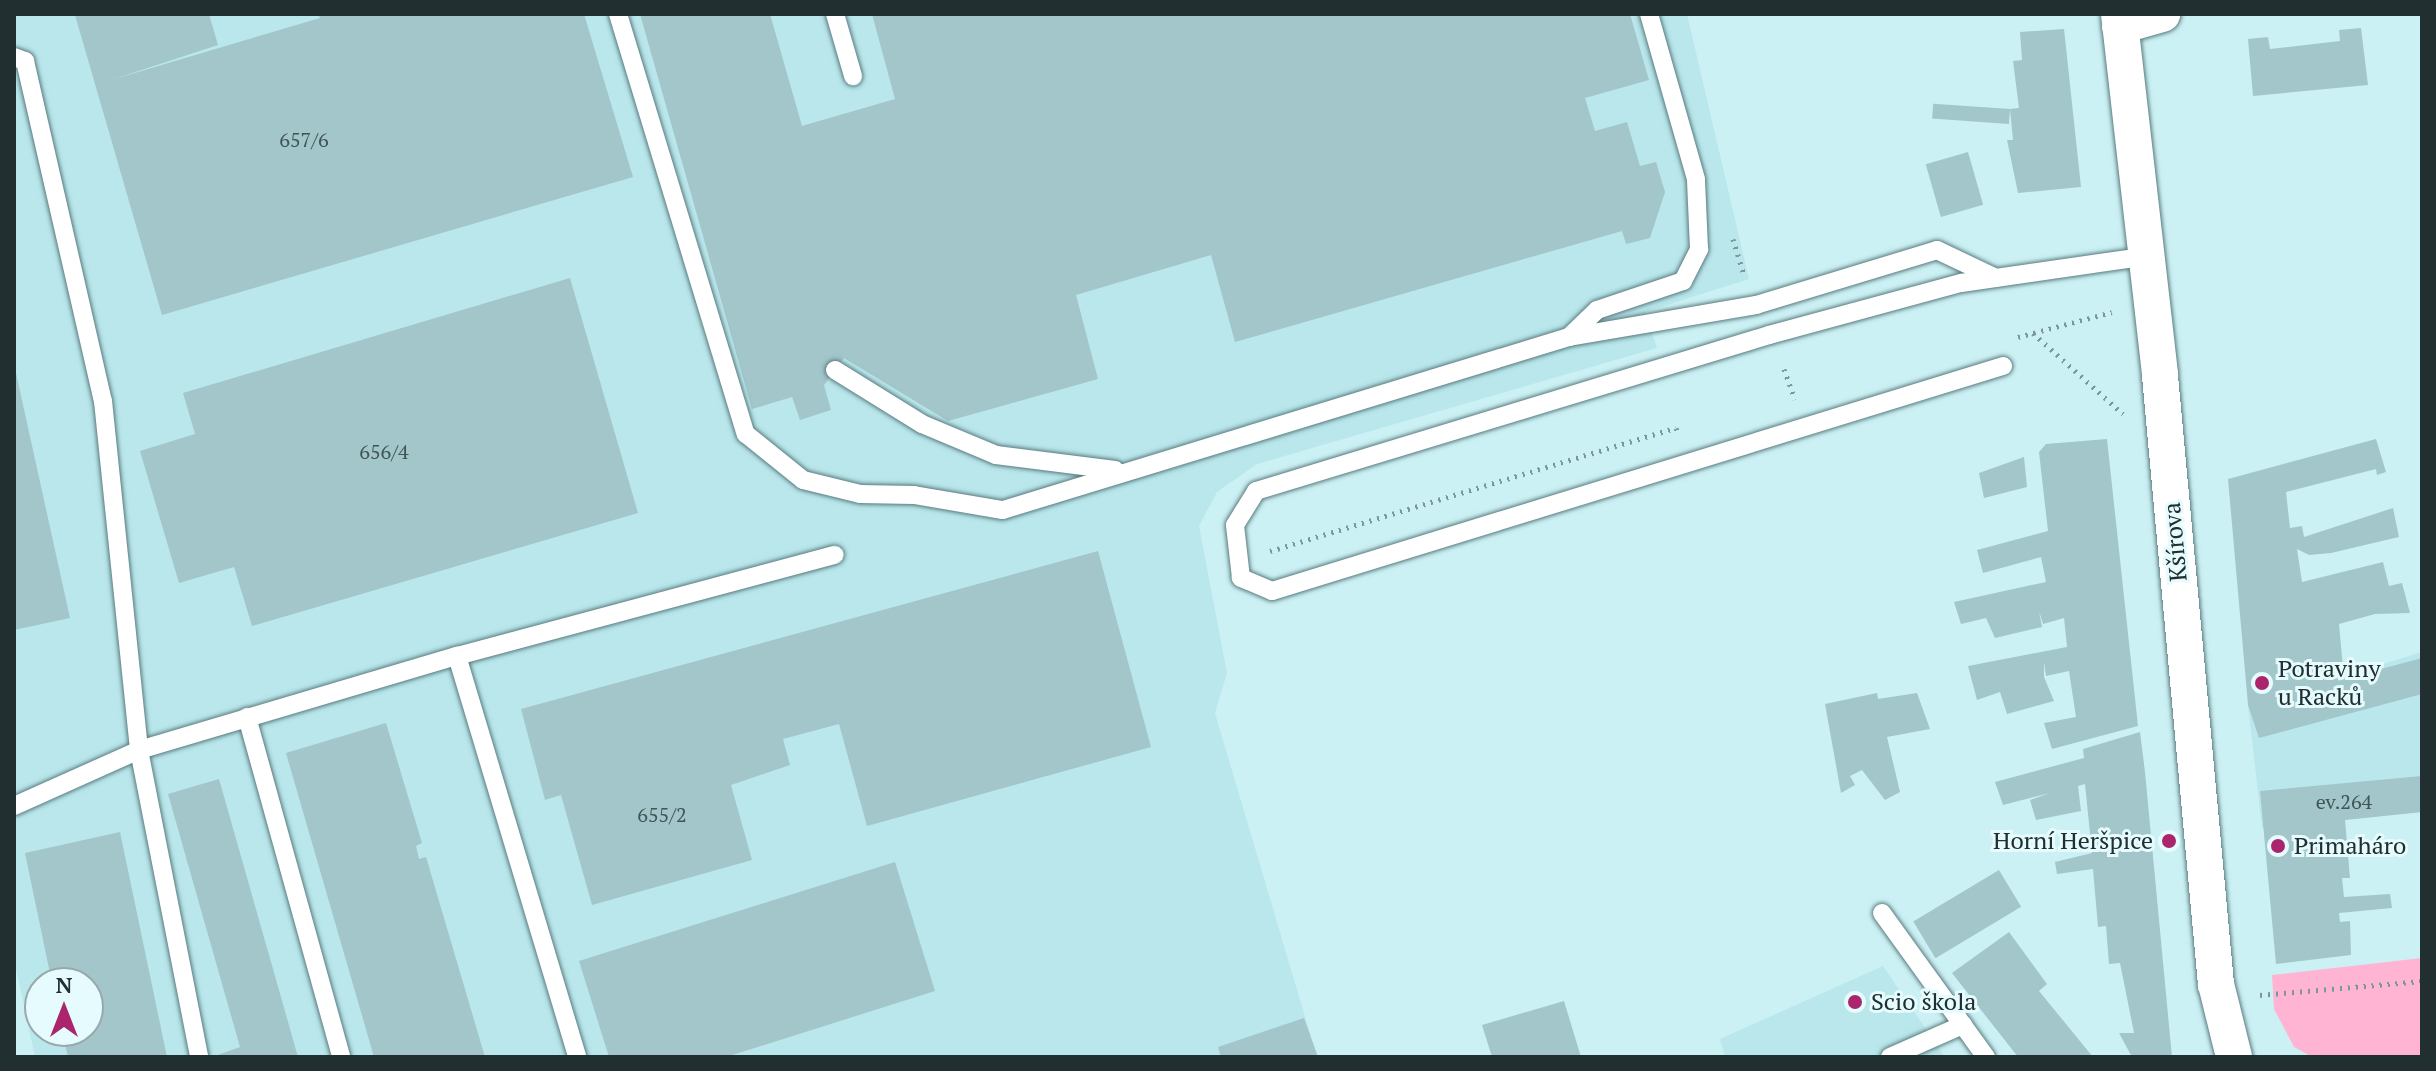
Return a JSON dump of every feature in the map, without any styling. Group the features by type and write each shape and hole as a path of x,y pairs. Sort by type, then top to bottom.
{"street":[{"name":"Kšírova","path":"2162,14 2119,20 2148,256 2216,984 2234,1057"}],"lane":[{"path":"618,14 746,434 803,480 860,494 914,495 1003,510 1121,471 1569,337 1756,305 1937,250 1996,278"},
{"path":"835,14 853,76"},
{"path":"1569,337 1597,310 1683,281 1699,249 1696,179 1649,14"},
{"path":"14,57 25,61 103,401 139,750 199,1057"},
{"path":"2003,366 1272,591 1241,578 1235,525 1256,491 1769,335 1996,278 2148,256"},
{"path":"835,370 922,424 996,455 1121,471"},
{"path":"14,806 139,750 457,656 835,555"},
{"path":"457,656 577,1057"},
{"path":"247,717 341,1057"},
{"path":"1882,913 1986,1057"},
{"path":"1890,1057 1963,1025"}],"path":[{"path":"1729,229 1746,284"},
{"path":"2032,332 2125,416"},
{"path":"1784,369 1800,412"},
{"path":"2256,995 2422,981"}],"shaded area":[{"path":"14,14 1687,14 1749,279 1645,312 1657,348 1257,464 1217,492 1199,526 1227,673 1215,713 1317,1057 35,1057 33,1047 104,1047 104,967 24,967 24,1006 14,959"},
{"path":"2422,652 2422,812 2262,828 2248,705"},
{"path":"2422,958 2422,1057 2312,1057 2294,1047 2274,1009 2272,975"},
{"name":"Scio škola","path":"1883,966 1945,1057 1725,1057 1720,1039"}],"building":[{"path":"209,14 218,45 111,80 320,18 318,14 584,14 633,177 162,315 75,15"},
{"path":"640,14 770,14 802,126 895,99 872,14 1630,14 1649,80 1585,98 1595,131 1627,122 1640,166 1656,162 1665,192 1650,238 1626,244 1622,231 1235,342 1211,255 1076,295 1098,379 948,421 844,358 824,385 831,410 800,420 792,397 752,409"},
{"path":"2361,28 2368,85 2253,96 2248,39 2268,37 2270,49 2340,41 2339,30"},
{"path":"2064,29 2081,187 2018,193 2007,140 2013,140 2010,109 2019,108 2013,61 2022,60 2020,32"},
{"path":"1933,104 2010,109 2009,124 1932,119"},
{"path":"1968,152 1983,205 1941,217 1926,164"},
{"path":"570,278 638,513 252,626 234,567 179,583 140,451 195,434 183,393"},
{"path":"14,364 70,618 14,630"},
{"path":"2107,439 2138,726 2052,749 2044,723 2076,717 2069,671 2046,676 2044,662 2044,677 2054,701 2007,714 2000,692 1977,700 1968,666 2067,647 2064,618 2043,624 2039,611 2042,627 1995,638 1986,618 1961,624 1954,602 2046,582 2041,557 1983,573 1977,550 2048,531 2039,452 2046,444"},
{"path":"2376,439 2386,472 2377,475 2376,469 2286,492 2290,528 2302,526 2304,537 2393,508 2399,537 2331,553 2309,555 2297,549 2302,582 2383,562 2389,586 2402,583 2410,613 2375,614 2339,624 2344,679 2422,658 2422,694 2259,738 2248,705 2228,479"},
{"path":"2024,457 2027,487 1984,498 1979,473"},
{"path":"1098,551 1151,747 867,826 839,724 783,739 790,765 731,785 752,860 592,905 561,795 545,800 521,709"},
{"path":"1877,693 1878,699 1917,693 1930,729 1887,737 1900,792 1885,800 1862,770 1850,776 1855,785 1841,793 1825,704"},
{"path":"386,723 422,843 416,846 419,859 426,857 485,1057 374,1057 286,753"},
{"path":"2140,732 2172,1057 2132,1057 2119,1033 2134,1033 2120,963 2109,964 2106,926 2098,927 2093,869 2057,874 2055,862 2092,853 2085,784 2078,786 2081,811 2036,820 2030,800 2050,793 2003,805 1995,782 2084,758 2083,749"},
{"path":"2422,776 2422,812 2345,820 2350,878 2342,878 2344,897 2390,894 2392,908 2339,913 2340,922 2350,921 2351,955 2276,964 2260,791"},
{"path":"219,779 298,1057 212,1057 240,1047 168,794"},
{"path":"120,832 167,1057 68,1057 66,1047 104,1047 104,967 49,967 25,853"},
{"path":"895,862 935,991 726,1057 609,1057 579,961"},
{"path":"1999,870 2021,907 1935,958 1913,922"},
{"path":"2009,932 2047,984 2039,991 2093,1057 2018,1057 1952,973"},
{"path":"1564,1001 1581,1057 1492,1057 1482,1025"},
{"path":"1304,1018 1318,1057 1221,1057 1218,1047"}],"place":[{"name":"Potraviny u Racků","path":"2262,683"},
{"name":"Horní Heršpice","path":"2169,841"},
{"name":"Primaháro","path":"2278,846"},
{"name":"Scio škola","path":"1855,1002"}]}
